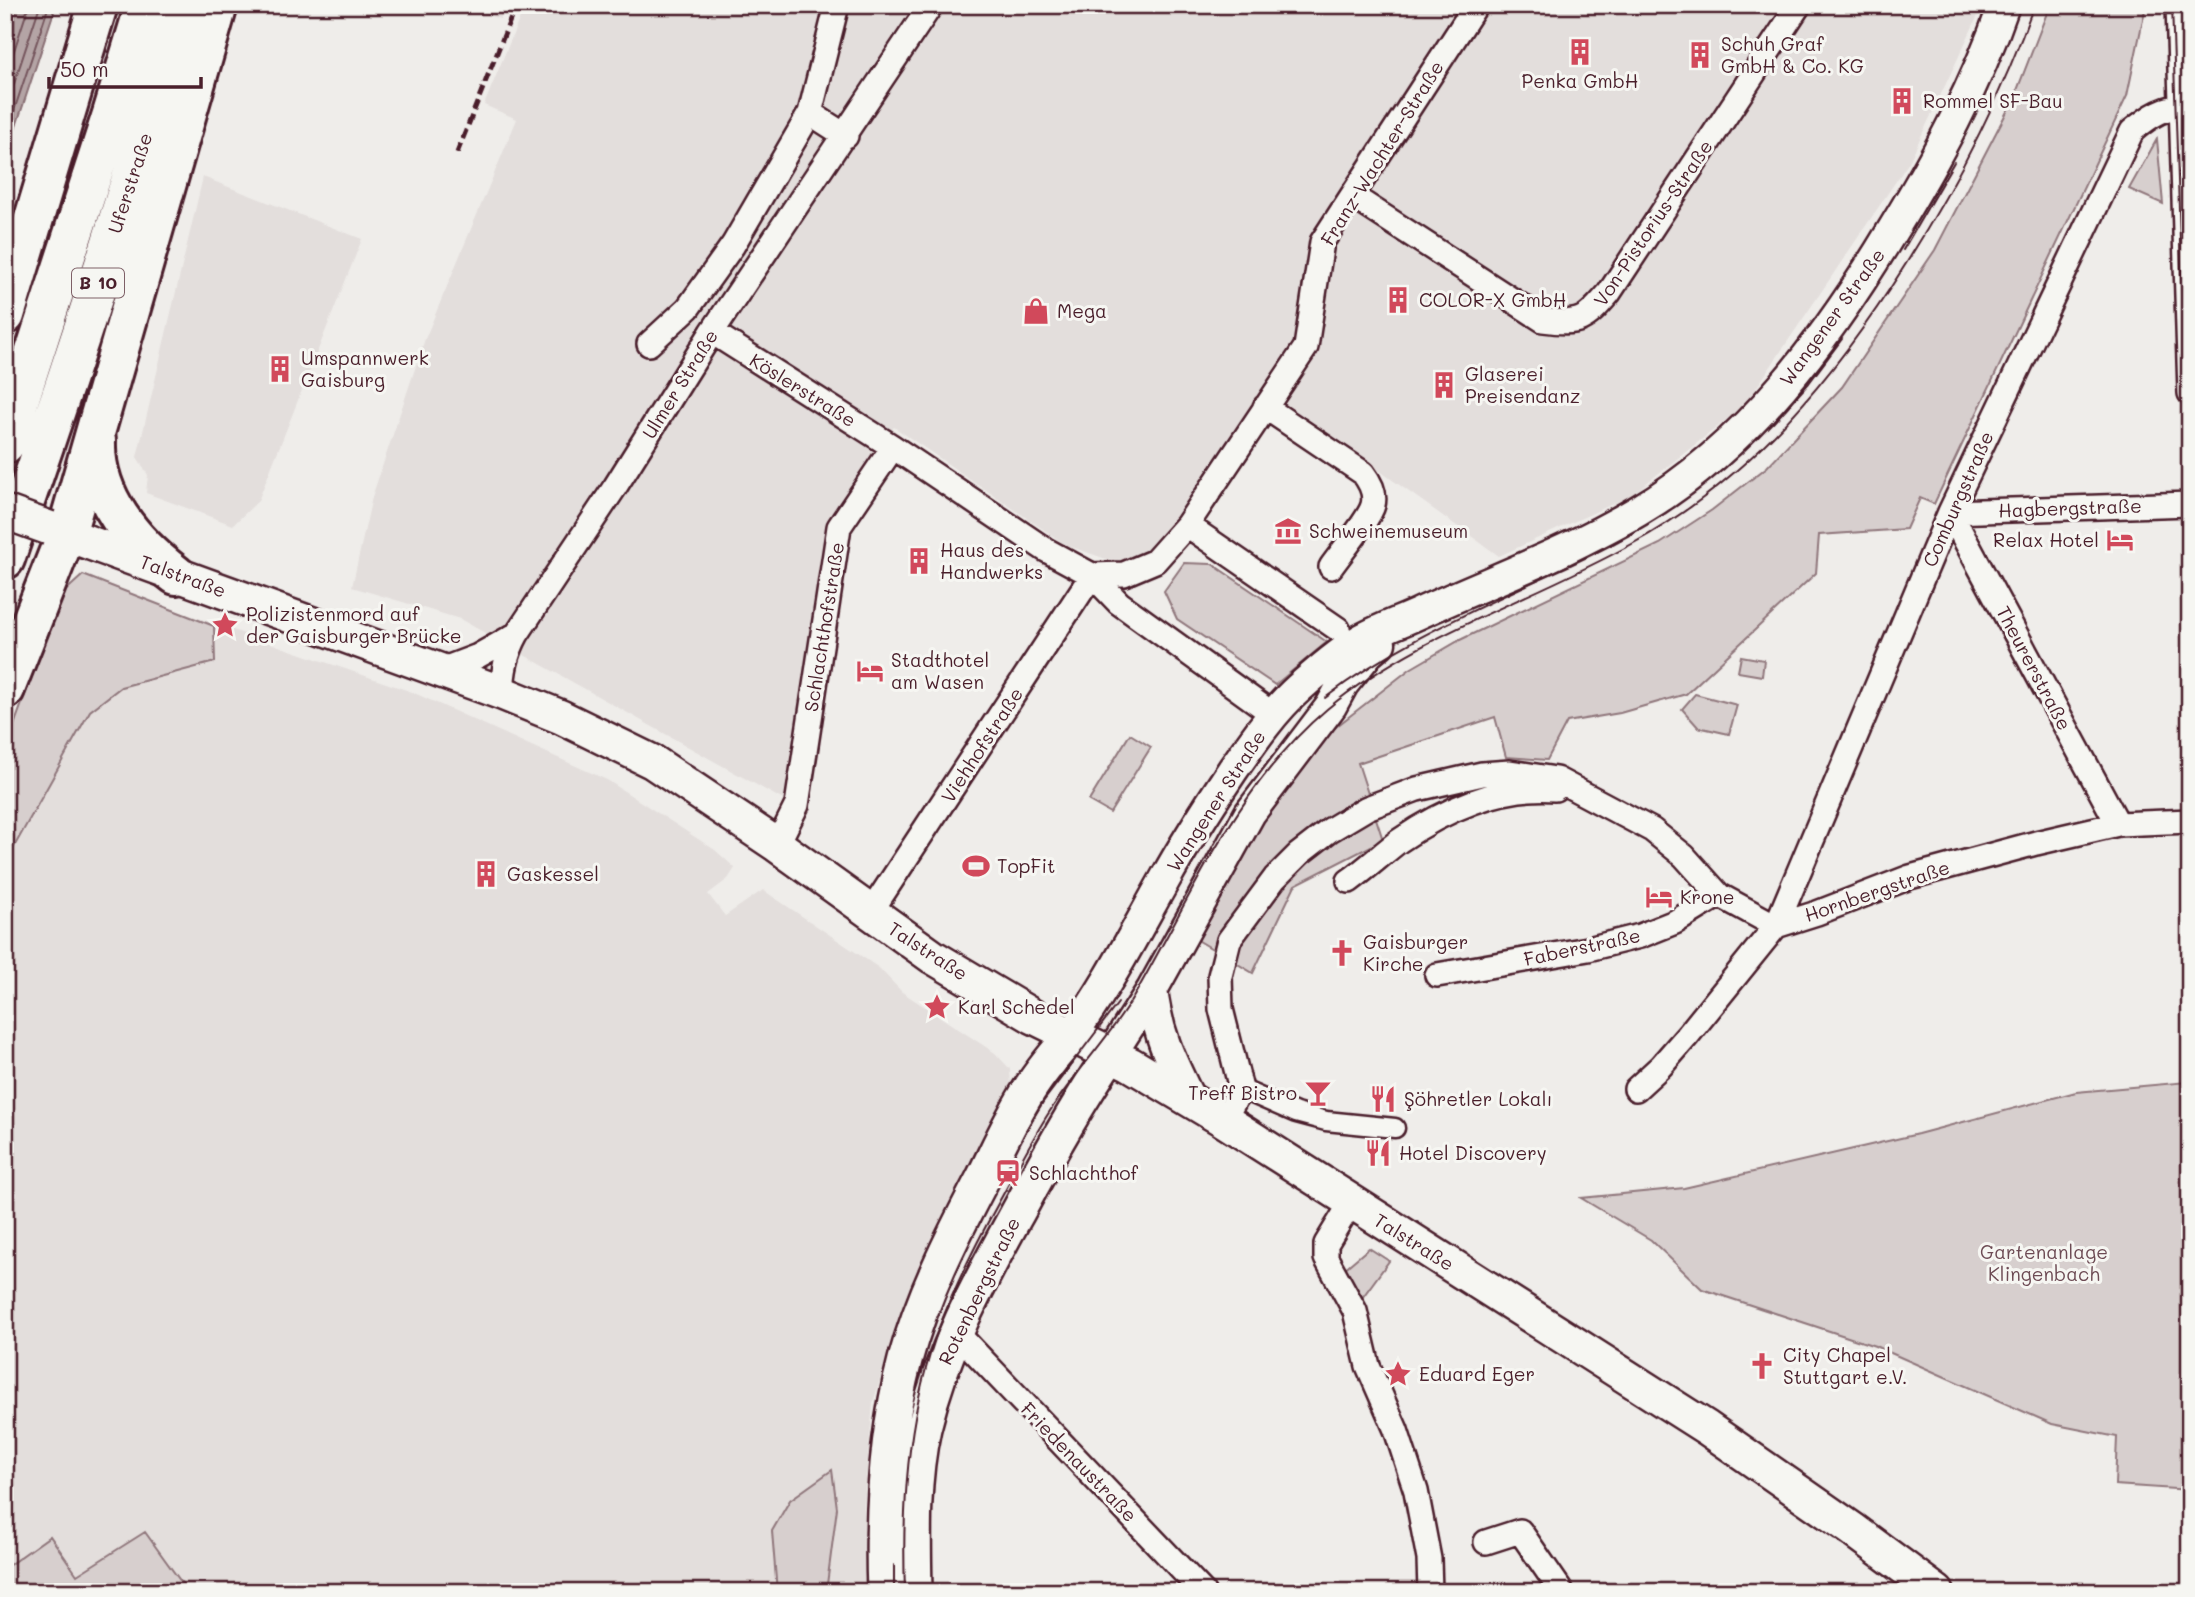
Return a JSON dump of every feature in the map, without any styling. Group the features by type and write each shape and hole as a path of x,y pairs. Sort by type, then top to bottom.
{"highway":[{"path":"5,315 98,5"},
{"name":"Uferstraße","path":"5,444 145,5"},
{"name":"Uferstraße","path":"5,559 45,445 148,126 184,5"},
{"name":"B 10","path":"5,688 57,531 96,432 218,5"},
{"name":"B 10","path":"96,432 98,468 117,513 147,551 176,575"}],"main road":[{"name":"Talstraße","path":"5,512 502,693 561,717 653,762 777,845 933,957 1034,1017 1111,1054 1222,1119 1707,1428 1852,1529 1934,1591"},
{"name":"Rotenbergstraße","path":"884,1592 884,1485 892,1422 905,1359 928,1291 951,1240 1027,1092 1071,1036"},
{"name":"Rotenbergstraße","path":"915,1592 916,1483 923,1430 939,1373 955,1331 984,1272 1069,1118 1111,1054"}],"street":[{"name":"Ulmer Straße","path":"649,344 688,308 725,255 810,113 837,5"},
{"name":"Ulmer Straße","path":"502,693 508,650 517,634 615,487 712,332 846,136 931,5"},
{"name":"Franz-Wachter-Straße","path":"1187,525 1306,347 1322,242 1476,5"},
{"name":"Von-Pistorius-Straße","path":"1352,196 1543,320 1567,324 1591,314 1609,293 1799,5"},
{"name":"Wangener Straße","path":"1071,1036 1107,984 1198,821 1249,746 1299,688 1357,642 1546,557 1638,511 1697,469 1750,422 1794,375 1879,254 1924,179 1958,116 1986,55 2004,5"},
{"path":"2182,8 2190,393"},
{"name":"Comburgstraße","path":"1776,926 1950,512 2132,131 2152,114 2186,106"},
{"path":"810,113 846,136"},
{"name":"Köslerstraße","path":"712,332 894,447"},
{"path":"1265,407 1363,473 1369,482 1373,492 1373,507 1331,567"},
{"path":"894,447 1046,550 1092,575 1119,603 1274,715"},
{"name":"Schlachthofstraße","path":"777,845 797,805 839,527 894,447"},
{"name":"Hagbergstraße","path":"1950,512 2190,504"},
{"name":"Theurerstraße","path":"1950,512 2118,824"},
{"path":"1092,575 1124,575 1155,561 1187,525 1338,629"},
{"name":"Viehhofstraße","path":"870,913 1092,575"},
{"name":"Wangener Straße","path":"1111,1054 1152,990 1250,813 1368,653 1413,617"},
{"name":"Ulmer Straße","path":"440,670 478,656 517,634"},
{"path":"1222,1119 1241,1089 1221,1009 1220,976 1229,940 1276,878 1298,854 1330,830 1367,808 1418,789 1482,774 1510,772 1556,779 1651,830 1684,856 1719,895 1776,926 1688,1035 1636,1089"},
{"path":"1349,881 1412,834 1476,801 1517,790 1576,791"},
{"name":"Hornbergstraße","path":"1776,926 1921,874 2118,824 2190,821"},
{"name":"Faberstraße","path":"1437,975 1588,949 1640,936 1675,922 1719,895"},
{"path":"1152,990 1165,1051 1190,1100"},
{"path":"1241,1089 1296,1113 1326,1121 1395,1128"},
{"path":"1352,1203 1326,1244 1326,1258 1355,1311 1368,1366 1396,1430 1416,1491 1429,1559 1430,1592"},
{"name":"Friedenaustraße","path":"955,1331 1203,1592"},
{"path":"1486,1542 1520,1531 1562,1592"}],"shaded area":[{"path":"456,5 506,5 500,19"},
{"path":"525,5 1983,5 1909,162 1744,406 1630,496 1499,556 1279,399 1177,554 1112,561 1066,545 894,427 827,527 787,802 460,619 352,587 372,497 425,339 517,119 484,105"},
{"path":"203,177 362,239 258,501 233,525 146,493 148,475 137,457"},
{"path":"85,579 412,692 607,780 715,850 735,868 728,879 708,894 725,916 763,890 879,968 902,992 995,1053 1010,1069 1011,1088 1004,1112 967,1175 902,1308 873,1403 864,1505 865,1592 5,1592 5,769"}],"green space":[{"path":"2050,5 2146,5 2127,96 1934,504 1920,498 1906,529 1819,535 1816,573 1686,694 1620,713 1567,722 1547,760 1506,757 1495,717 1358,763 1383,840 1295,885 1253,973 1189,935 1296,758 1410,669 1460,640 1660,544 1712,510 1767,467 1842,387 1935,250 2014,98"},
{"path":"2157,139 2163,204 2129,189"},
{"path":"1184,563 1212,564 1327,642 1275,685 1177,619 1164,591"},
{"path":"83,575 214,626 215,662 121,687 90,711 5,863 5,750 62,594"},
{"path":"1741,656 1764,660 1762,676 1738,672"},
{"path":"1695,694 1737,705 1729,734 1698,727 1682,709"},
{"path":"1130,734 1151,747 1110,813 1089,801"},
{"name":"Gartenanlage Klingenbach","path":"2187,1082 2190,1154 2190,1490 2115,1485 2117,1437 2052,1424 1875,1346 1702,1289 1651,1240 1581,1198 1684,1188 1918,1134 2076,1092"},
{"path":"1369,1248 1389,1261 1362,1298 1343,1270"},
{"path":"832,1470 837,1508 826,1592 777,1592 772,1531 790,1500"},
{"path":"145,1532 186,1589 183,1592 5,1592 5,1568 50,1536 77,1575"}],"water":[{"path":"5,5 56,5 5,160"}],"tram line":[{"path":"905,1592 904,1528 912,1432 935,1339 964,1268 1036,1133 1060,1096 1125,1011 1218,844 1242,807 1295,739 1327,709 1362,683 1399,659 1476,619 1594,564 1675,518 1716,488 1788,421 1851,344 1926,231 1993,105 2034,5"},
{"path":"2172,5 2190,530"},
{"path":"2184,64 2189,204"},
{"path":"1903,250 1954,162"},
{"path":"1773,423 1809,383 1842,339"},
{"path":"1325,698 1399,649 1636,530"},
{"path":"1026,1130 1043,1102 1118,1003"},
{"path":"894,1565 894,1592"}],"railway":[{"path":"457,153 516,5"}],"place":[{"name":"Penka GmbH","path":"1580,52"},
{"name":"Schuh Graf GmbH & Co. KG","path":"1700,55"},
{"name":"Rommel SF-Bau","path":"1902,101"},
{"name":"COLOR-X GmbH","path":"1398,300"},
{"name":"Mega","path":"1036,311"},
{"name":"Umspannwerk Gaisburg","path":"280,369"},
{"name":"Glaserei Preisendanz","path":"1444,385"},
{"name":"Schweinemuseum","path":"1288,531"},
{"name":"Relax Hotel","path":"2120,540"},
{"name":"Haus des Handwerks","path":"919,561"},
{"name":"Polizistenmord auf der Gaisburger Brücke","path":"225,625"},
{"name":"Stadthotel am Wasen","path":"870,671"},
{"name":"TopFit","path":"976,866"},
{"name":"Gaskessel","path":"486,874"},
{"name":"Krone","path":"1659,897"},
{"name":"Gaisburger Kirche","path":"1342,953"},
{"name":"Karl Schedel","path":"937,1007"},
{"name":"Treff Bistro","path":"1318,1093"},
{"name":"Şöhretler Lokalı","path":"1383,1099"},
{"name":"Hotel Discovery","path":"1378,1153"},
{"name":"Schlachthof","path":"1008,1173"},
{"name":"City Chapel Stuttgart e.V.","path":"1762,1366"},
{"name":"Eduard Eger","path":"1398,1374"}]}
